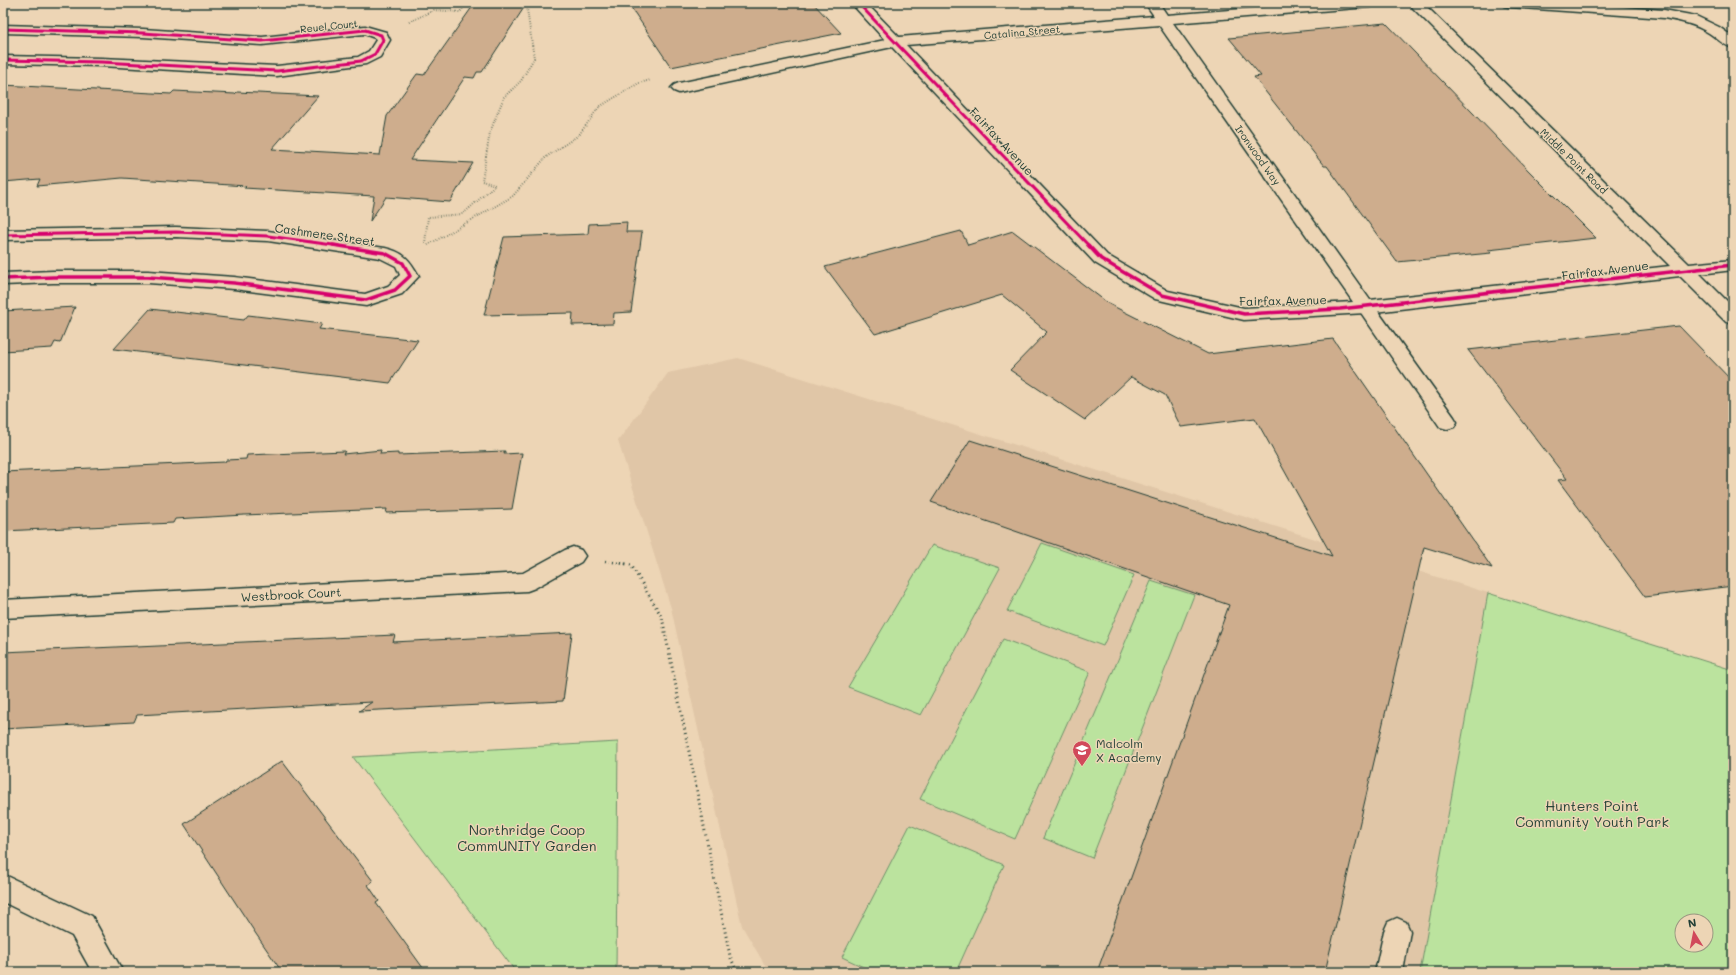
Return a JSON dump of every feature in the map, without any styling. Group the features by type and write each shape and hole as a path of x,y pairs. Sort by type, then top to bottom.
{"street":[{"name":"Fairfax Avenue","path":"858,3 1100,259 1162,296 1244,314 1366,306 1733,265"},
{"name":"Ironwood Way","path":"1152,3 1366,306"},
{"name":"Catalina Street","path":"679,88 895,42 1369,3"},
{"name":"Middle Point Road","path":"1415,3 1733,318"},
{"path":"1509,3 1664,14 1690,19 1714,30 1733,44"},
{"name":"Reuel Court","path":"3,29 143,33 262,41 365,30 381,35"},
{"path":"3,60 101,62 277,71 361,61 375,54 383,40 381,35"},
{"name":"Cashmere Street","path":"3,235 87,232 176,232 268,236 385,253 403,263 410,276 395,290 366,300 234,283 148,277 53,277 3,279"},
{"name":"Westbrook Court","path":"3,609 527,582 573,556"},
{"path":"3,887 82,926 108,972"}],"lane":[{"path":"1366,306 1447,422"},
{"path":"1389,972 1397,931"}],"path":[{"path":"381,35 434,10 460,12 467,3"},
{"path":"529,3 527,9 534,58 521,81 504,97 490,132 482,181 495,185 463,214 428,217 424,247 513,196 546,157 579,135 599,107 639,83 657,79 679,88"},
{"path":"573,556 631,565 662,617 730,956 737,972"}],"shaded area":[{"name":"Malcolm X Academy","path":"738,358 1488,593 1420,972 769,972 742,926 671,608 618,441 668,373"}],"green space":[{"path":"1042,543 1134,575 1103,646 1007,611"},
{"path":"932,545 1000,568 921,715 848,687"},
{"path":"1151,581 1194,595 1092,858 1043,838"},
{"name":"Hunters Point Community Youth Park","path":"1488,593 1733,670 1733,972 1420,972"},
{"path":"1003,639 1090,672 1015,839 920,799"},
{"name":"Northridge Coop CommUNITY Garden","path":"618,742 616,972 516,972 353,757"},
{"path":"910,825 1004,865 956,972 874,972 842,957"}],"building":[{"path":"475,3 527,3 482,72 477,72 474,78 465,77 410,160 473,163 450,202 386,197 370,221 374,196 244,188 246,186 122,178 37,186 40,179 3,182 3,85 171,94 174,91 318,96 272,149 380,155 387,116 417,74 424,75"},
{"path":"628,3 813,3 841,33 671,67"},
{"path":"1386,23 1596,238 1488,250 1491,253 1397,262 1327,166 1324,166 1254,77 1261,76 1229,38"},
{"path":"627,222 626,232 642,232 631,312 614,313 613,324 572,325 573,313 484,315 504,237 588,234 589,224"},
{"path":"961,231 968,245 1013,231 1109,304 1208,354 1333,339 1492,568 1424,547 1325,972 1097,972 1229,605 931,502 970,440 1332,556 1255,418 1181,427 1165,395 1131,377 1085,420 1010,370 1047,332 1002,295 875,334 825,267"},
{"path":"75,307 60,343 55,342 52,348 3,351 3,311"},
{"path":"150,309 244,320 248,315 322,324 319,329 418,340 390,383 114,349"},
{"path":"1679,326 1733,382 1733,586 1645,597 1558,480 1567,479 1468,350"},
{"path":"381,450 380,454 398,453 398,455 505,451 504,454 522,453 512,509 386,513 387,509 244,515 175,519 173,523 3,531 3,472 225,462 226,460 246,459 247,455 345,451 343,454"},
{"path":"572,633 563,701 359,711 372,702 137,715 134,722 3,729 3,652 395,635 393,642"},
{"path":"282,761 373,881 368,885 379,901 376,903 426,972 282,972 256,934 184,824"}],"cycle path":[{"path":"858,3 1101,259 1162,295 1244,314 1340,309 1733,265"},
{"path":"3,29 143,33 262,41 365,30 381,35 383,40 375,54 361,61 277,71 101,62 3,60"},
{"path":"3,235 176,232 268,236 385,253 403,263 410,276 395,290 366,300 234,283 148,277 53,277 3,279"}],"place":[{"name":"Malcolm X Academy","path":"1082,767"}]}
